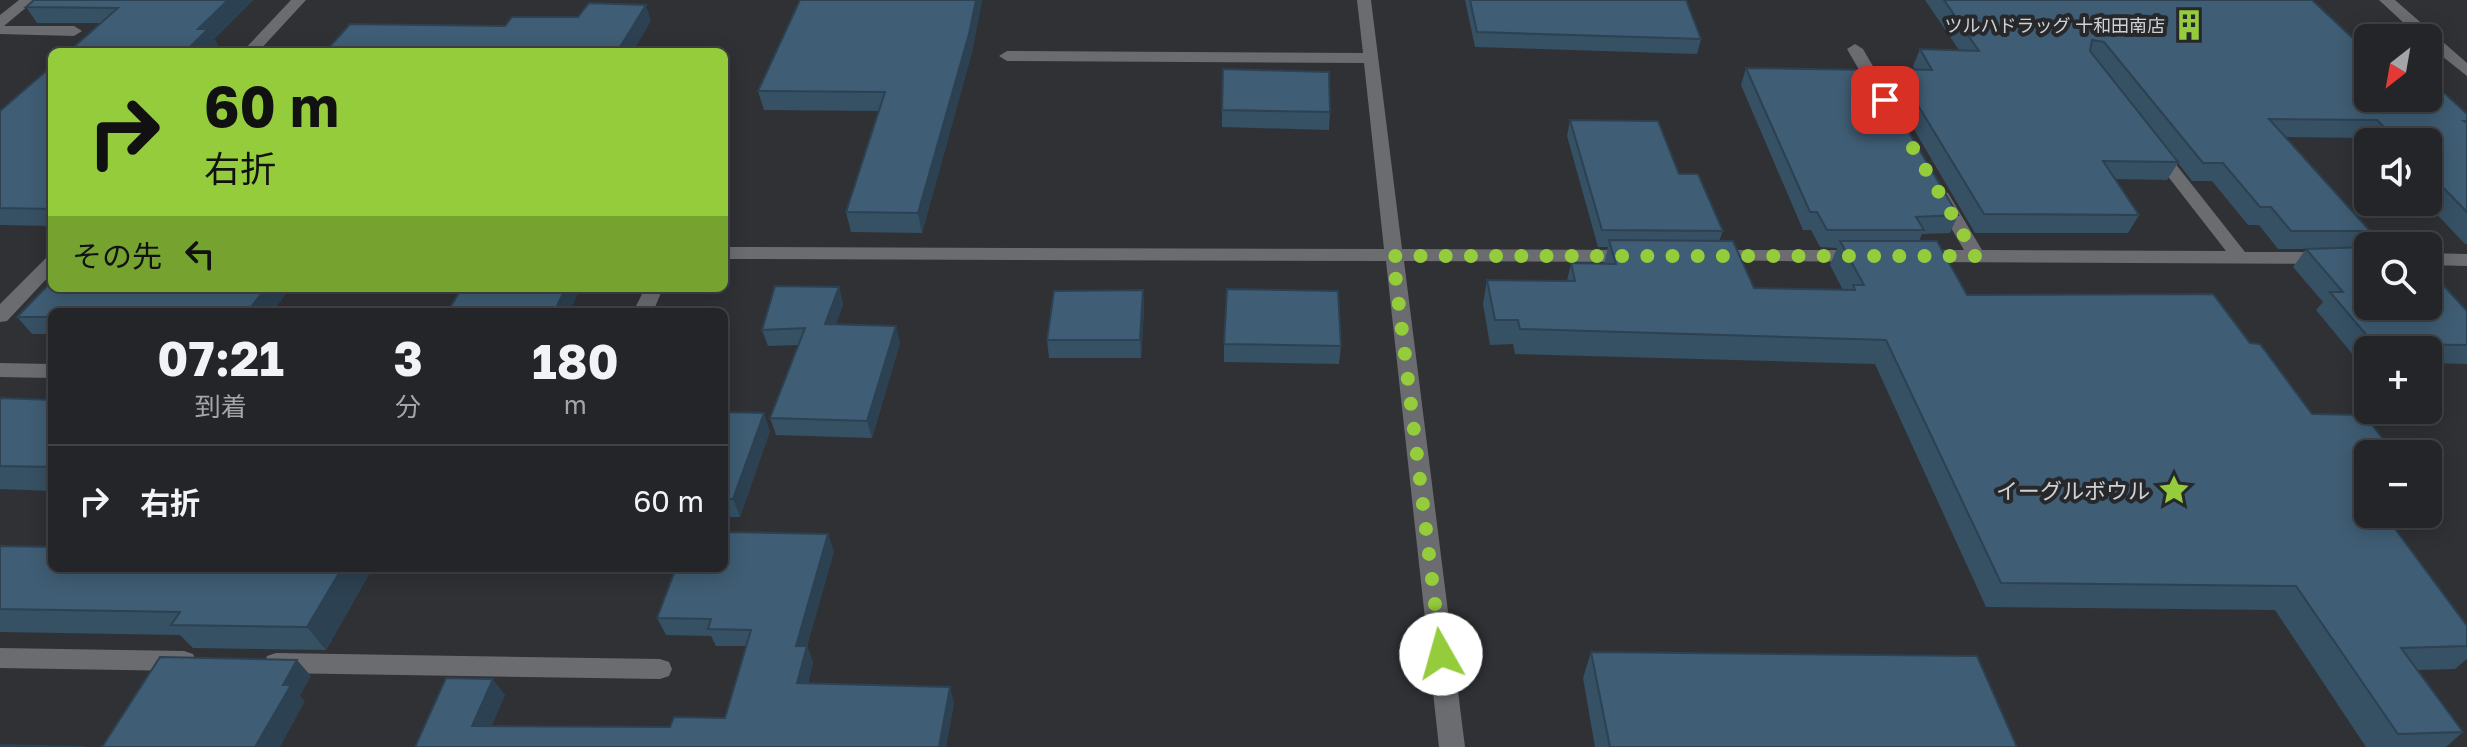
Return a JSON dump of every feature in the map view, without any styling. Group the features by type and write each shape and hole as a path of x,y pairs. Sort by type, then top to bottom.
{"street":[{"path":"0,22 28,0"},
{"path":"254,48 299,0"},
{"path":"1364,0 1452,747"},
{"path":"2386,0 2467,71"},
{"path":"0,30 74,31"},
{"path":"1855,49 1893,113"},
{"path":"1007,56 1371,58"},
{"path":"2145,136 2239,256"},
{"path":"1930,178 1976,256"},
{"path":"728,253 1659,256"},
{"path":"1691,256 2354,258"},
{"path":"2442,259 2467,260"},
{"path":"0,316 48,266"},
{"path":"0,370 48,371"},
{"path":"0,658 204,662"},
{"path":"251,662 660,669"}],"building":[{"path":"34,0 228,0 198,29 208,29 189,48 73,48 118,8 26,7"},
{"path":"800,0 976,0 918,213 846,212 885,92 758,91"},
{"path":"1470,0 1686,0 1701,39 1477,32"},
{"path":"1944,0 2312,0 2354,39 2354,112 2442,112 2442,91 2467,114 2467,121 2464,121 2467,123 2467,212 2442,186 2442,128 2385,128 2377,120 2269,119 2370,231 2291,231 2271,207 2260,207 2223,163 2203,163 2104,42 2092,40 2090,51 2178,162 2103,161 2139,215 1984,214 1896,69 1932,70 1920,49 1979,51"},
{"path":"589,3 646,5 619,48 329,48 350,24 505,26 512,17 578,17"},
{"path":"1746,68 1872,70 1958,215 1916,217 1924,230 1827,230 1817,212 1810,212"},
{"path":"48,69 48,209 0,208 0,111"},
{"path":"1223,69 1329,72 1330,112 1222,110"},
{"path":"1570,120 1658,121 1679,174 1698,174 1723,231 1602,230"},
{"path":"1609,240 1733,241 1754,288 1855,290 1853,285 1864,285 1840,241 1937,241 1967,295 2213,294 2250,343 2260,344 2312,414 2354,415 2354,424 2371,424 2384,440 2354,440 2354,528 2394,528 2467,626 2467,646 2401,648 2463,732 2398,734 2296,586 2001,583 1886,340 1520,329 1518,320 1495,320 1487,280 1575,281 1571,263 1616,264"},
{"path":"2354,247 2354,320 2442,320 2444,286 2467,311 2467,345 2442,345 2442,336 2367,336 2330,292 2343,292 2306,249"},
{"path":"48,285 48,292 263,292 250,308 48,308 48,317 17,317"},
{"path":"775,286 839,287 825,324 896,326 867,421 770,418 805,328 762,330"},
{"path":"1227,289 1338,291 1341,346 1224,344"},
{"path":"1143,290 1140,340 1047,340 1054,291"},
{"path":"460,292 564,292 556,308 450,308"},
{"path":"0,398 48,400 48,467 0,466"},
{"path":"728,412 764,413 733,499 728,499"},
{"path":"728,532 828,534 796,646 807,646 797,683 950,687 939,747 415,747 446,678 493,679 472,726 670,727 674,717 725,718 751,630 708,629 711,619 657,618 674,572 728,572"},
{"path":"0,546 48,547 48,572 340,572 307,627 171,625 180,612 0,609"},
{"path":"1591,652 1977,656 2017,747 1610,747"},
{"path":"160,657 297,660 283,685 291,685 255,747 102,747"},
{"path":"0,745 83,747 0,747"}],"place":[{"name":"ツルハドラッグ 十和田南店","path":"2189,25"},
{"name":"イーグルボウル","path":"2174,490"}],"route":[{"path":"1441,654 1393,256 1976,256 1885,100"}]}
